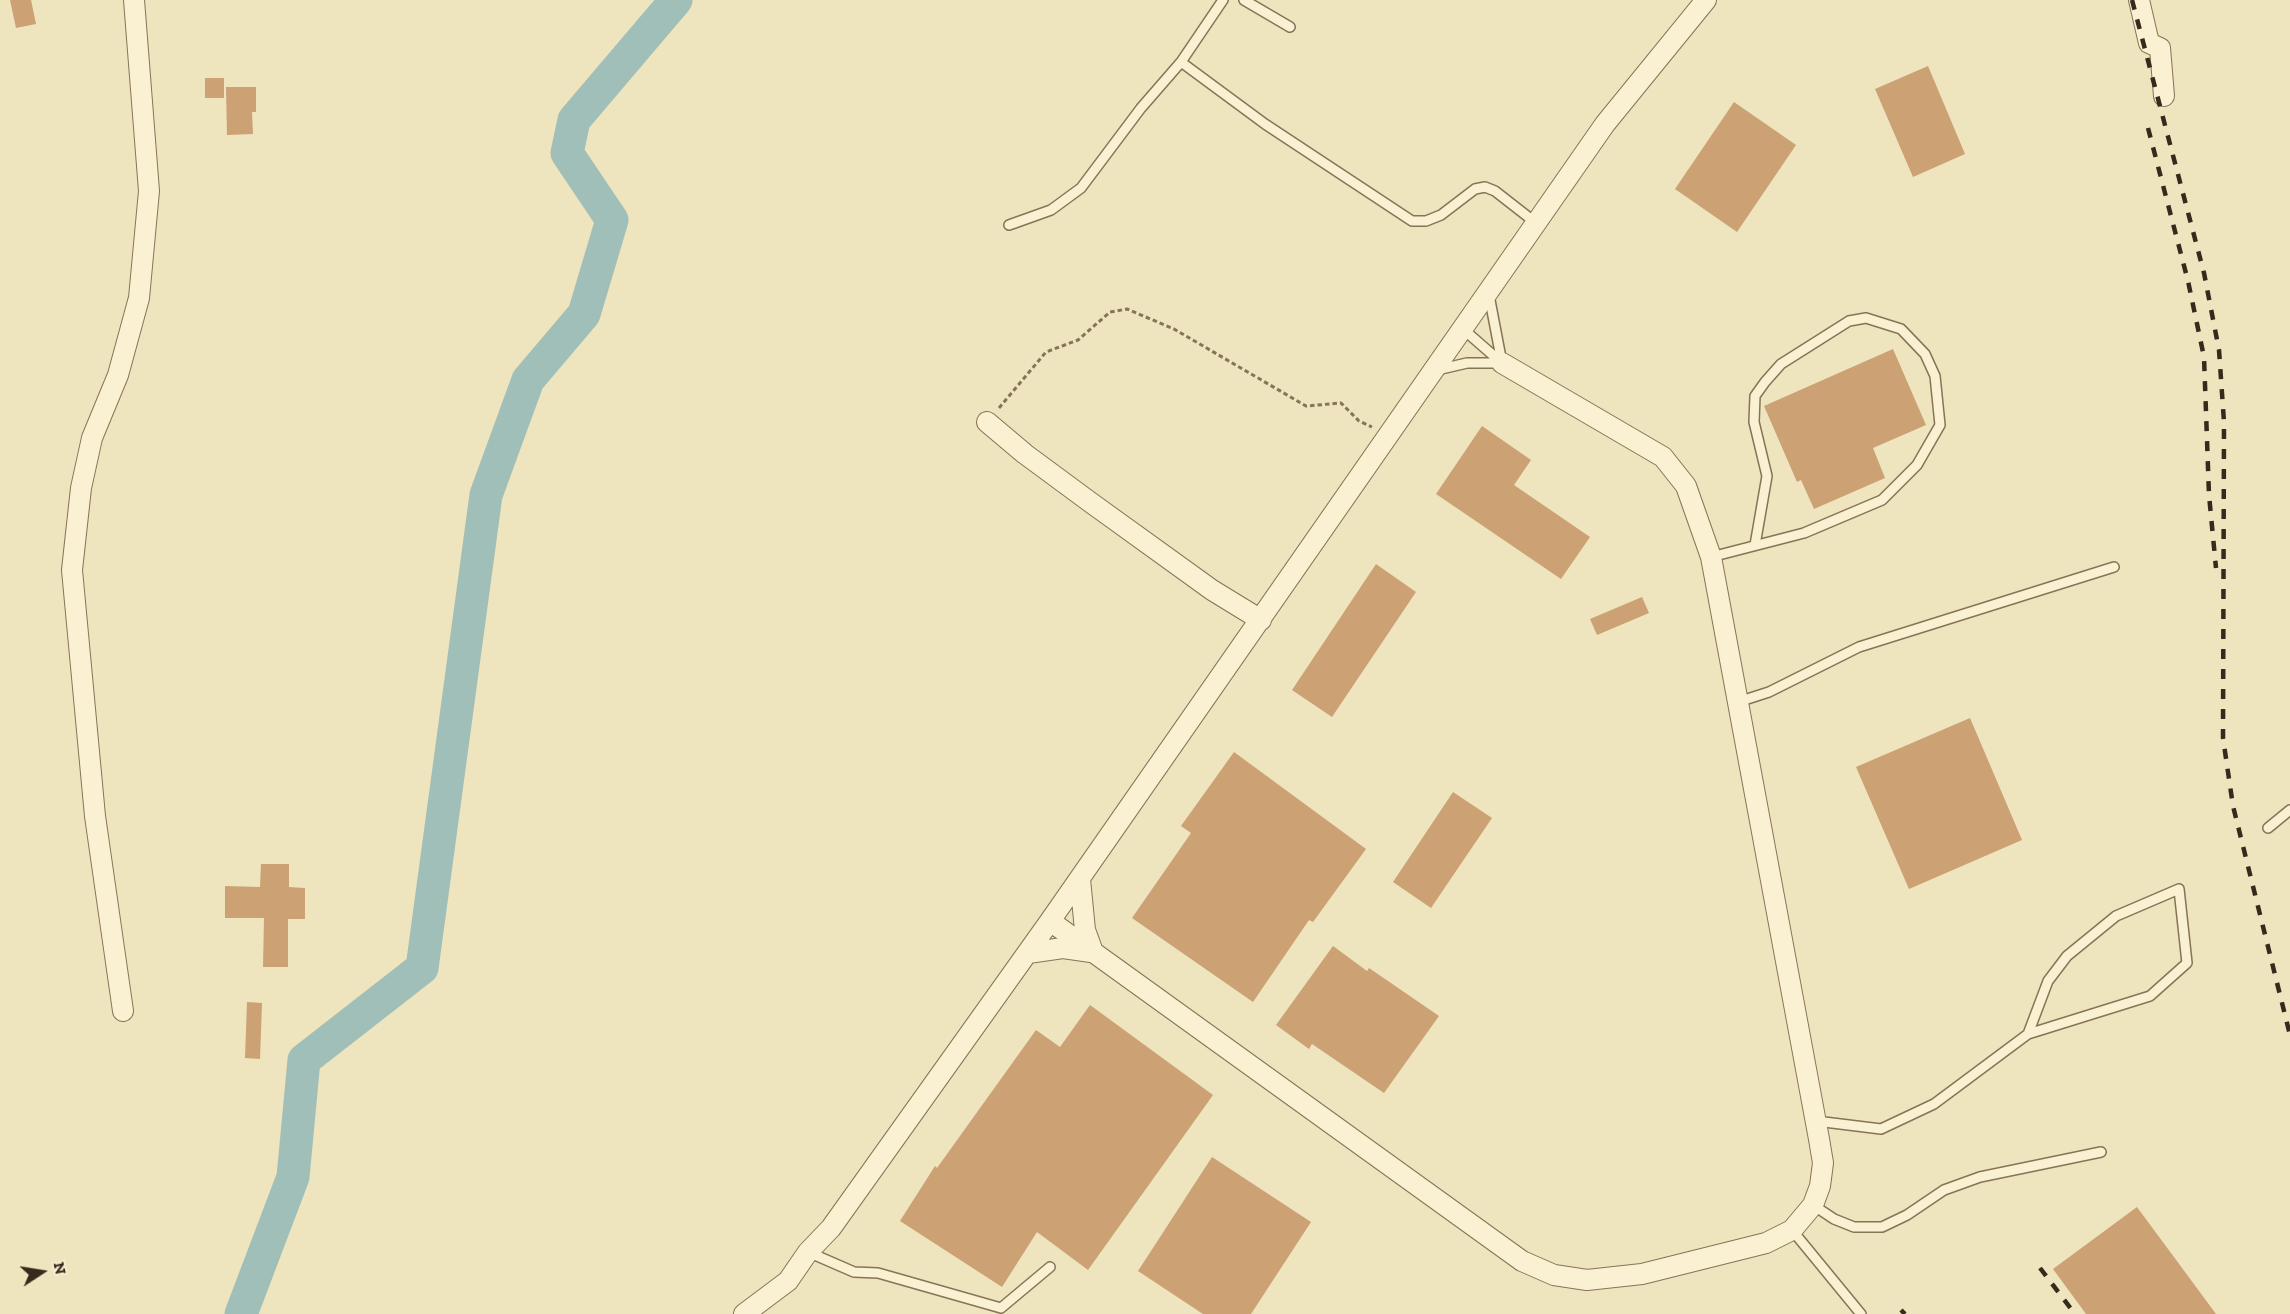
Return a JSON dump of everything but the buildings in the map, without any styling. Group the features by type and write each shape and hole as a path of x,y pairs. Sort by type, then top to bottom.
{"street":[{"path":"123,1011 96,816 72,570 81,488 92,438 118,375 139,298 149,191 134,0"},
{"path":"744,1314 788,1281 808,1252 831,1228 1080,879 1605,124 1706,0"},
{"path":"2139,0 2149,43 2160,48 2164,96"},
{"path":"1050,921 1522,1261 1554,1275 1587,1280 1642,1274 1766,1243 1792,1230 1813,1205 1820,1186 1823,1162 1816,1121 1711,556 1686,486 1663,458 1502,363"},
{"path":"987,422 1024,454 1090,502 1212,590 1261,620"},
{"path":"1080,879 1085,930 1094,952"},
{"path":"1028,953 1063,948 1094,952"}],"lane":[{"path":"1009,225 1051,210 1082,189 1141,108 1181,62 1223,0"},
{"path":"1244,0 1290,27"},
{"path":"1181,62 1265,124 1412,221 1426,221 1441,215 1475,189 1485,187 1495,191 1536,224"},
{"path":"1488,292 1502,363"},
{"path":"1711,556 1755,545 1804,532 1882,500 1917,465 1940,425 1935,376 1925,354 1901,329 1866,318 1849,321 1781,364 1755,396 1754,422 1767,476 1755,545"},
{"path":"1463,329 1502,363"},
{"path":"1436,370 1467,363 1502,363"},
{"path":"1738,702 1769,692 1859,647 2114,567"},
{"path":"2268,828 2290,810"},
{"path":"1816,1121 1881,1129 1934,1104 2028,1034 2150,996 2187,963 2179,889 2116,916 2067,956 2048,981 2028,1034"},
{"path":"1813,1205 1834,1219 1854,1227 1882,1227 1907,1215 1944,1190 1980,1177 2101,1152"},
{"path":"1792,1230 1861,1314"},
{"path":"808,1252 854,1272 878,1273 1001,1308 1050,1267"}],"path":[{"path":"987,422 1046,352 1077,340 1110,312 1127,309 1174,329 1306,406 1341,403 1359,422 1391,434"}],"waterway":[{"path":"241,1314 293,1177 304,1060 422,968 486,495 528,380 584,314 612,220 567,153 574,120 676,0"}],"railway":[{"path":"2132,0 2204,273 2219,350 2224,422 2223,738 2233,806 2290,1035"},
{"path":"2148,128 2188,281 2204,357 2209,495 2216,568"},
{"path":"2040,1268 2075,1314"},
{"path":"1901,1310 1905,1314"}]}
